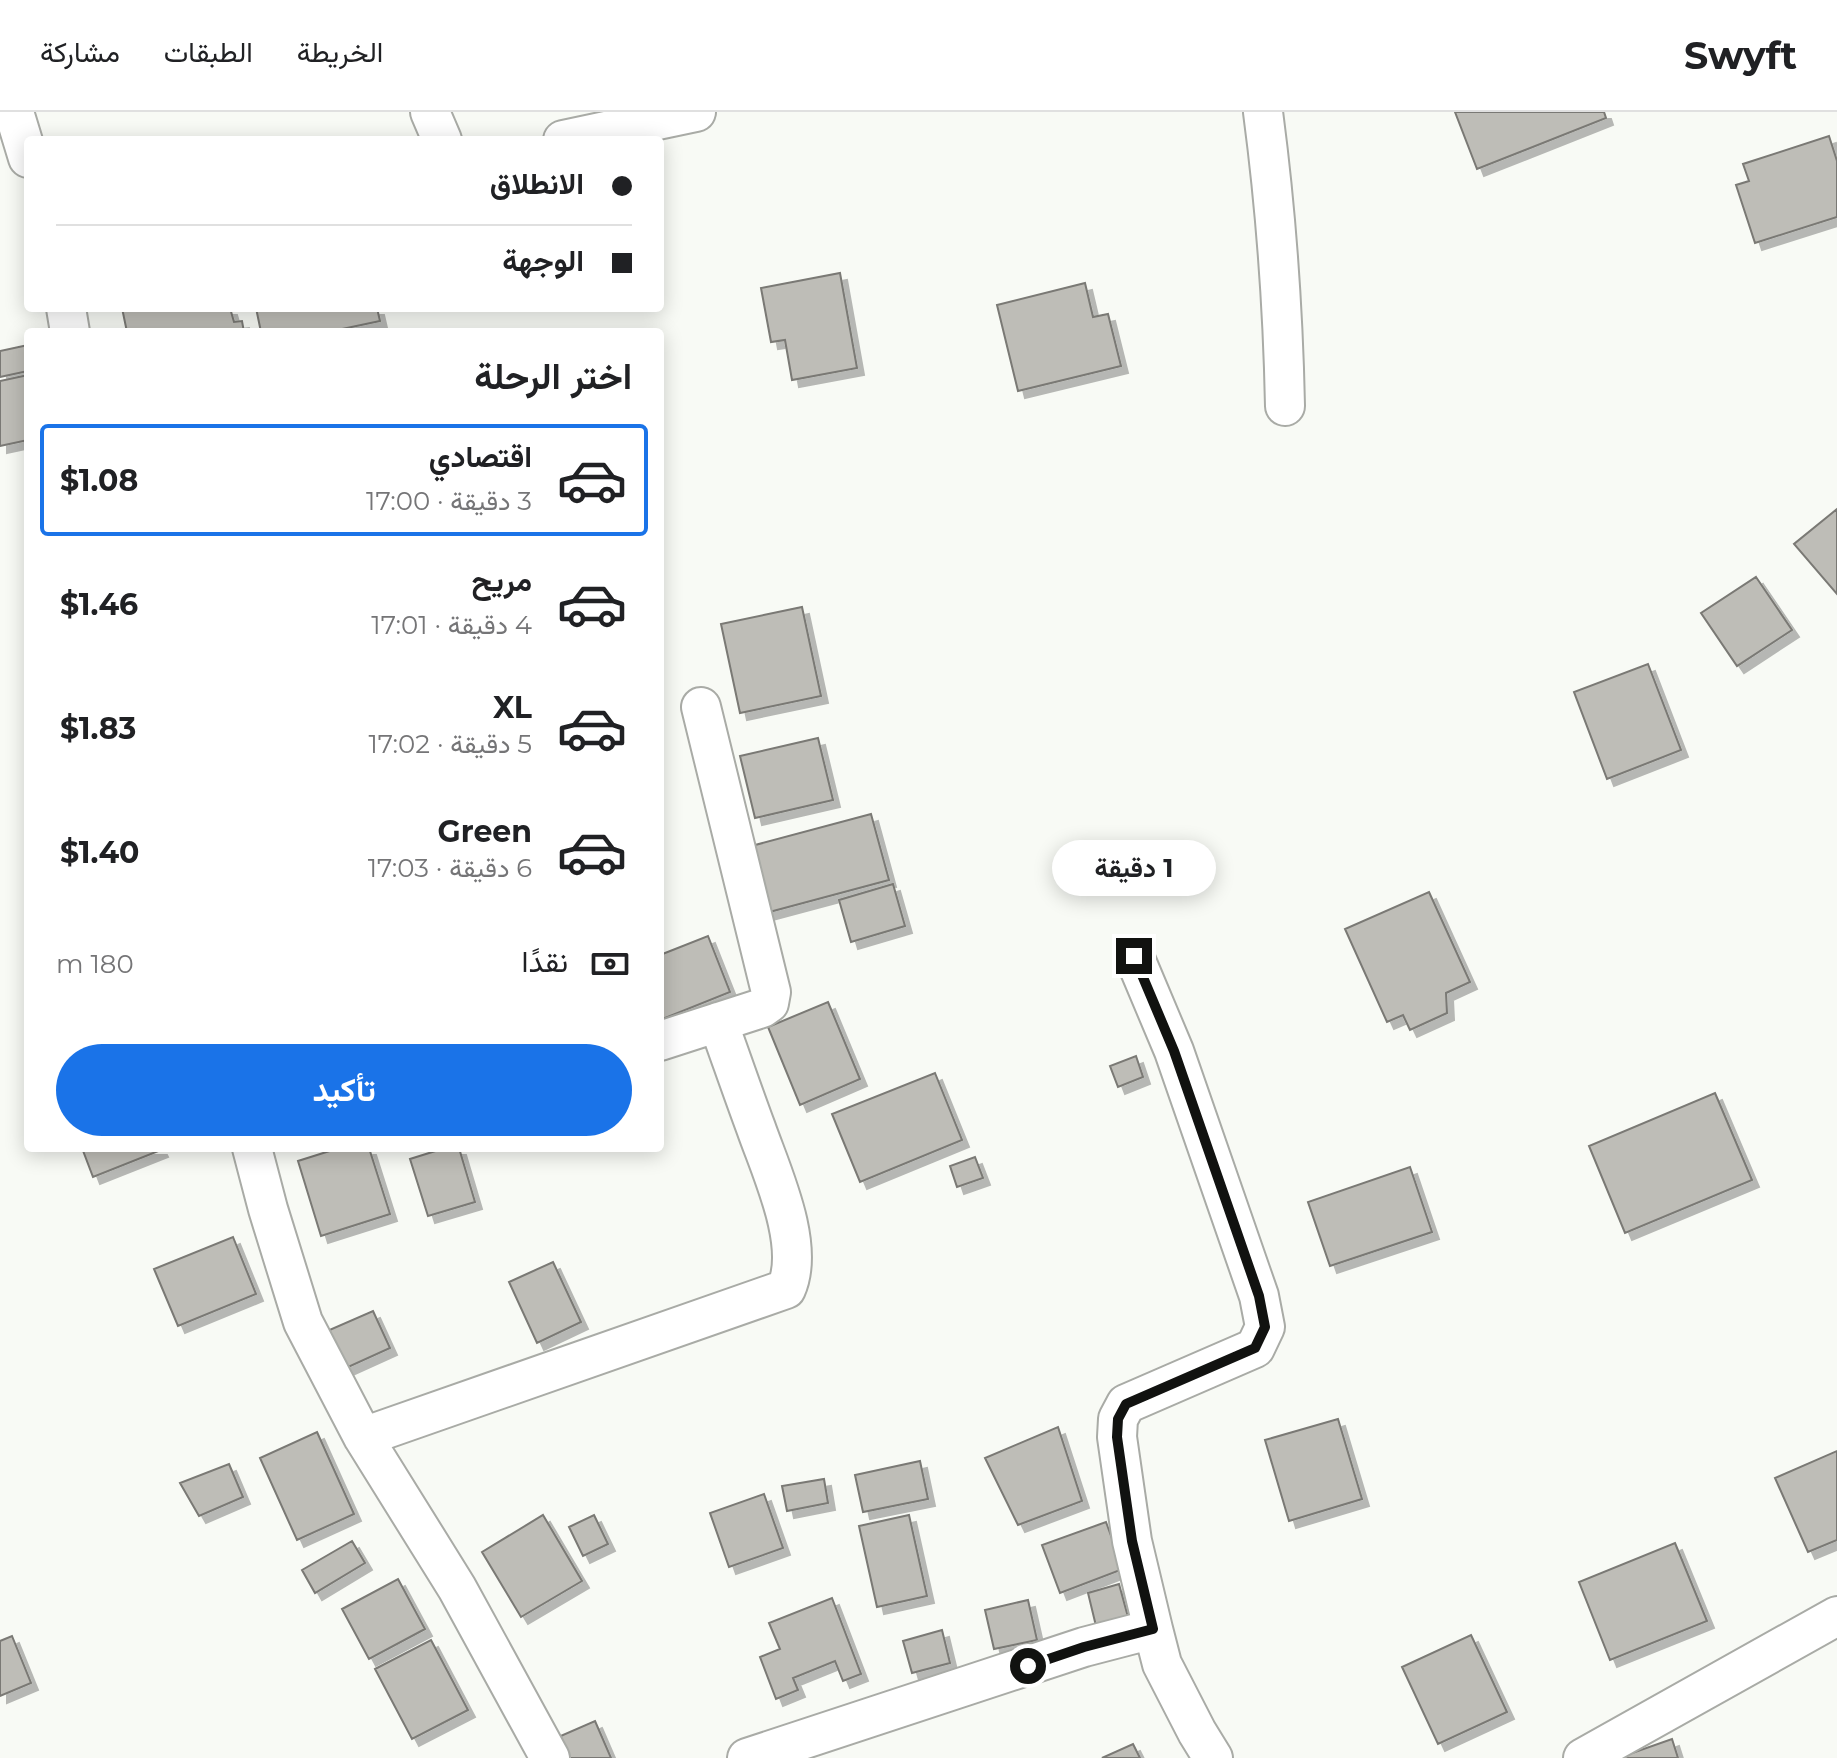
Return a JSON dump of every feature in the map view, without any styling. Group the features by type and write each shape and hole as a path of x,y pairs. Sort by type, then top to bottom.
{"street":[{"path":"14,112 24,145"},
{"path":"430,112 440,136"},
{"path":"582,136 696,112"},
{"path":"1263,112 1284,333 1285,406"},
{"path":"664,1040 762,1008 769,1003 771,992 701,707"},
{"path":"1134,956 1174,1051 1259,1296 1265,1327 1255,1348 1126,1404 1118,1419 1117,1437 1132,1541 1162,1664 1213,1758"},
{"path":"363,1437 786,1289 792,1276 793,1256 786,1216 718,1022"},
{"path":"253,1152 303,1322 363,1437 457,1588 550,1758"},
{"path":"1583,1758 1837,1616"},
{"path":"747,1758 1084,1647 1153,1629"}],"building":[{"path":"1455,112 1604,112 1606,118 1477,169"},
{"path":"1829,136 1837,161 1837,217 1755,243 1736,185 1749,181 1743,164"},
{"path":"840,273 857,368 792,380 785,340 771,342 761,288"},
{"path":"1085,283 1093,317 1108,314 1121,366 1018,391 997,305"},
{"path":"123,312 231,312 234,322 242,321 243,328 126,328"},
{"path":"257,312 378,312 380,321 347,328 260,328"},
{"path":"24,346 24,372 0,377 0,351"},
{"path":"24,376 24,441 0,446 0,381"},
{"path":"1837,509 1837,594 1794,544"},
{"path":"1756,577 1792,630 1737,666 1701,613"},
{"path":"802,607 821,696 740,713 721,624"},
{"path":"1648,664 1681,750 1607,779 1574,692"},
{"path":"818,738 833,800 755,818 740,756"},
{"path":"871,814 889,880 762,914 744,848"},
{"path":"893,884 905,926 851,942 839,900"},
{"path":"1429,892 1470,982 1446,993 1447,1013 1410,1030 1403,1015 1387,1022 1345,929"},
{"path":"708,936 730,992 664,1018 664,953"},
{"path":"828,1002 860,1079 800,1105 768,1027"},
{"path":"1136,1056 1143,1077 1118,1087 1110,1066"},
{"path":"935,1073 962,1140 860,1182 832,1114"},
{"path":"1715,1093 1752,1180 1625,1233 1589,1146"},
{"path":"84,1152 156,1152 93,1177"},
{"path":"326,1152 370,1152 390,1214 321,1236 298,1161"},
{"path":"432,1152 460,1152 475,1202 428,1216 410,1159"},
{"path":"975,1157 983,1178 957,1187 950,1166"},
{"path":"1410,1167 1432,1232 1330,1266 1308,1202"},
{"path":"233,1237 256,1294 178,1326 154,1269"},
{"path":"553,1262 581,1322 537,1343 509,1282"},
{"path":"373,1311 390,1348 335,1373 318,1335"},
{"path":"1338,1419 1362,1499 1289,1521 1265,1440"},
{"path":"1058,1427 1082,1501 1018,1525 985,1458"},
{"path":"317,1432 354,1514 297,1540 260,1458"},
{"path":"1837,1451 1837,1540 1808,1552 1775,1478"},
{"path":"920,1461 928,1499 863,1512 855,1475"},
{"path":"229,1464 243,1497 199,1516 180,1483"},
{"path":"824,1479 828,1503 787,1511 782,1486"},
{"path":"764,1494 783,1548 729,1567 710,1513"},
{"path":"543,1515 582,1581 521,1617 482,1552"},
{"path":"594,1515 608,1544 583,1556 569,1527"},
{"path":"909,1515 927,1596 877,1607 859,1526"},
{"path":"1106,1522 1123,1569 1060,1593 1042,1545"},
{"path":"352,1541 365,1563 315,1593 302,1570"},
{"path":"1675,1543 1707,1621 1610,1660 1579,1582"},
{"path":"398,1579 425,1629 369,1659 342,1609"},
{"path":"1119,1584 1128,1617 1096,1626 1088,1593"},
{"path":"832,1598 861,1674 843,1681 835,1661 793,1678 798,1690 776,1699 760,1657 780,1649 769,1623"},
{"path":"1028,1600 1037,1640 994,1649 985,1610"},
{"path":"942,1630 950,1663 912,1673 903,1641"},
{"path":"1471,1635 1507,1712 1438,1744 1402,1667"},
{"path":"12,1636 31,1683 0,1696 0,1641"},
{"path":"431,1640 468,1710 412,1739 375,1669"},
{"path":"595,1721 611,1758 565,1758 556,1738"},
{"path":"1672,1739 1678,1758 1618,1758"},
{"path":"1133,1744 1140,1758 1102,1758"}],"route":[{"path":"1028,1666 1153,1629 1132,1541 1117,1437 1118,1419 1126,1404 1255,1348 1265,1327 1259,1296 1174,1051 1134,956"}]}
